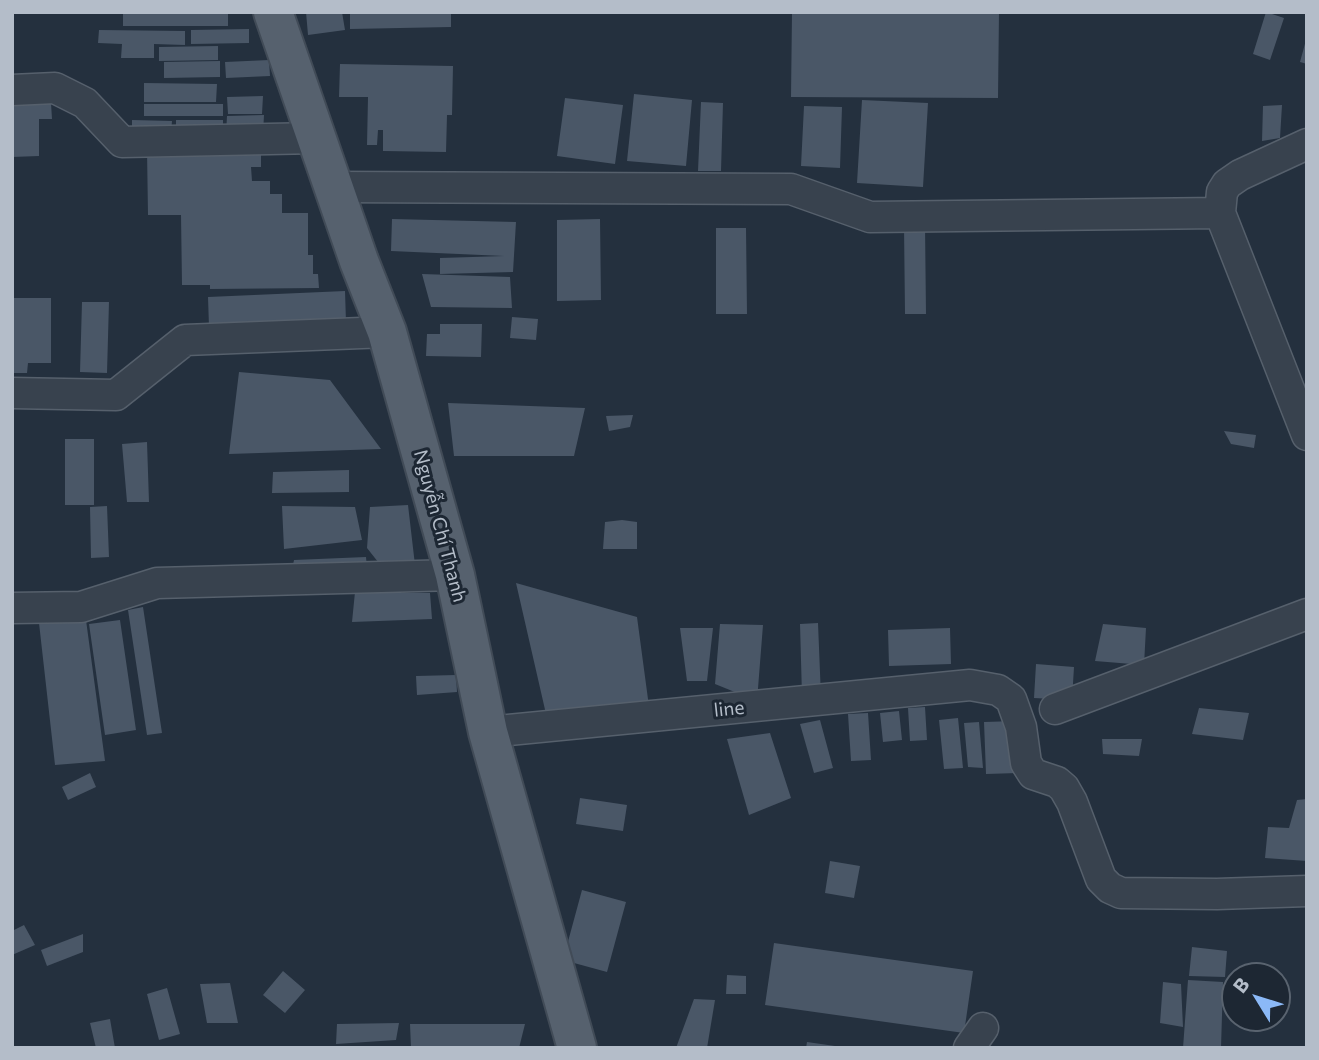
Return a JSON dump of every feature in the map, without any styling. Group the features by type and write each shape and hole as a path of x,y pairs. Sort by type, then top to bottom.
{"main road":[{"name":"Nguyễn Chí Thanh","path":"274,12 359,261 387,332 455,575 488,732 577,1048"}],"street":[{"path":"12,90 55,88 85,103 122,142 318,138"},
{"path":"1307,144 1240,174 1227,184 1222,192 1220,213 1307,435"},
{"path":"333,187 791,189 870,217 1220,213"},
{"path":"12,393 116,395 185,340 387,332"},
{"path":"12,608 81,607 157,583 455,575"},
{"path":"1055,709 1307,614"},
{"name":"line","path":"488,732 970,685 998,690 1011,699 1021,727 1026,763 1033,774 1057,782 1064,788 1072,802 1101,879 1110,888 1121,893 1307,891"}],"building":[{"path":"123,12 228,12 228,26 123,26"},
{"path":"306,12 342,12 345,30 308,35"},
{"path":"350,12 451,12 451,27 350,29"},
{"path":"792,12 999,12 998,98 791,97"},
{"path":"1266,12 1284,18 1270,60 1253,54"},
{"path":"249,29 249,43 191,44 191,30"},
{"path":"99,30 185,31 185,45 154,44 154,58 121,58 122,44 98,43"},
{"path":"1307,40 1307,64 1300,62"},
{"path":"218,46 218,60 159,61 159,47"},
{"path":"269,60 270,76 226,78 225,62"},
{"path":"220,61 220,77 164,78 164,62"},
{"path":"340,64 453,66 452,115 447,115 446,152 383,151 383,130 378,130 377,145 367,145 368,97 339,97"},
{"path":"144,83 217,84 216,102 144,102"},
{"path":"634,94 692,100 686,166 627,161"},
{"path":"263,96 262,114 228,114 227,97"},
{"path":"565,98 623,105 615,164 557,156"},
{"path":"862,100 928,103 923,187 857,183"},
{"path":"701,102 723,103 721,171 698,171"},
{"path":"51,103 52,119 39,119 39,156 12,157 12,104"},
{"path":"144,104 223,104 223,116 144,116"},
{"path":"1282,105 1280,138 1262,141 1263,106"},
{"path":"804,106 842,107 840,168 801,166"},
{"path":"264,115 263,134 226,134 227,116"},
{"path":"132,120 172,121 171,133 132,132"},
{"path":"176,120 223,120 223,135 176,136"},
{"path":"261,147 261,167 251,167 252,181 270,181 270,194 282,194 282,213 308,213 308,255 313,255 313,274 318,274 319,288 210,289 210,285 182,285 181,215 148,215 147,150"},
{"path":"392,219 516,222 513,272 440,274 440,258 504,256 391,251"},
{"path":"600,219 601,300 557,301 557,220"},
{"path":"925,225 926,314 905,314 904,226"},
{"path":"716,228 746,228 747,314 716,314"},
{"path":"422,274 510,277 512,308 431,307"},
{"path":"345,291 346,322 209,327 208,297"},
{"path":"12,298 51,298 51,363 28,363 27,373 12,373"},
{"path":"82,302 109,302 107,373 80,372"},
{"path":"512,317 538,319 536,340 510,338"},
{"path":"440,324 482,324 481,357 426,356 427,334 440,334"},
{"path":"239,372 330,380 381,449 229,454"},
{"path":"448,403 585,408 574,456 454,456"},
{"path":"633,415 630,427 609,431 606,416"},
{"path":"1224,431 1256,435 1254,448 1231,444"},
{"path":"65,439 94,439 94,505 65,505"},
{"path":"147,442 149,502 127,502 122,444"},
{"path":"349,470 349,492 272,493 273,472"},
{"path":"408,505 415,565 382,567 367,548 370,507"},
{"path":"107,506 109,557 91,558 90,507"},
{"path":"282,506 355,507 362,540 284,549"},
{"path":"605,522 637,522 637,549 603,549"},
{"path":"366,557 368,578 290,580 294,560"},
{"path":"516,583 637,617 650,714 546,714"},
{"path":"355,592 430,593 432,619 352,622"},
{"path":"143,607 162,733 147,735 128,610"},
{"path":"86,620 105,761 55,765 39,623"},
{"path":"120,620 136,730 105,735 89,624"},
{"path":"818,623 821,697 802,696 800,624"},
{"path":"720,624 763,625 757,701 715,684"},
{"path":"1103,624 1146,628 1144,665 1095,661"},
{"path":"680,628 713,628 707,681 687,681"},
{"path":"950,628 951,664 889,666 888,630"},
{"path":"1036,664 1074,667 1072,700 1034,698"},
{"path":"456,675 457,692 417,695 416,676"},
{"path":"925,707 927,740 910,741 908,708"},
{"path":"1199,708 1249,713 1243,740 1192,734"},
{"path":"899,711 902,740 883,742 880,713"},
{"path":"868,713 871,760 851,761 848,714"},
{"path":"958,718 963,768 944,769 939,720"},
{"path":"820,720 833,768 814,773 800,724"},
{"path":"1016,721 1018,773 986,774 984,722"},
{"path":"979,722 983,768 968,767 964,723"},
{"path":"770,733 791,798 749,815 727,739"},
{"path":"1102,739 1142,739 1139,756 1103,754"},
{"path":"90,773 96,787 68,800 62,787"},
{"path":"580,798 627,805 623,831 576,824"},
{"path":"1307,799 1307,861 1265,858 1268,827 1289,828 1297,800"},
{"path":"830,861 860,866 854,898 825,893"},
{"path":"582,890 626,902 607,972 563,960"},
{"path":"24,925 35,945 12,955 12,931"},
{"path":"83,934 83,952 47,966 41,950"},
{"path":"774,943 973,971 964,1033 765,1005"},
{"path":"1192,947 1227,951 1226,962 1221,962 1221,977 1189,976"},
{"path":"283,971 305,990 285,1013 263,995"},
{"path":"727,975 746,976 746,994 726,994"},
{"path":"1188,980 1221,982 1221,1048 1183,1048"},
{"path":"1163,982 1181,984 1183,1027 1160,1023"},
{"path":"230,983 238,1023 207,1023 200,984"},
{"path":"167,988 180,1034 159,1040 147,994"},
{"path":"694,999 715,1000 707,1048 676,1048"},
{"path":"110,1019 115,1048 96,1048 90,1023"},
{"path":"399,1023 396,1040 336,1044 337,1024"},
{"path":"410,1024 525,1024 519,1048 411,1048"},
{"path":"807,1042 835,1046 835,1048 806,1048"}]}
